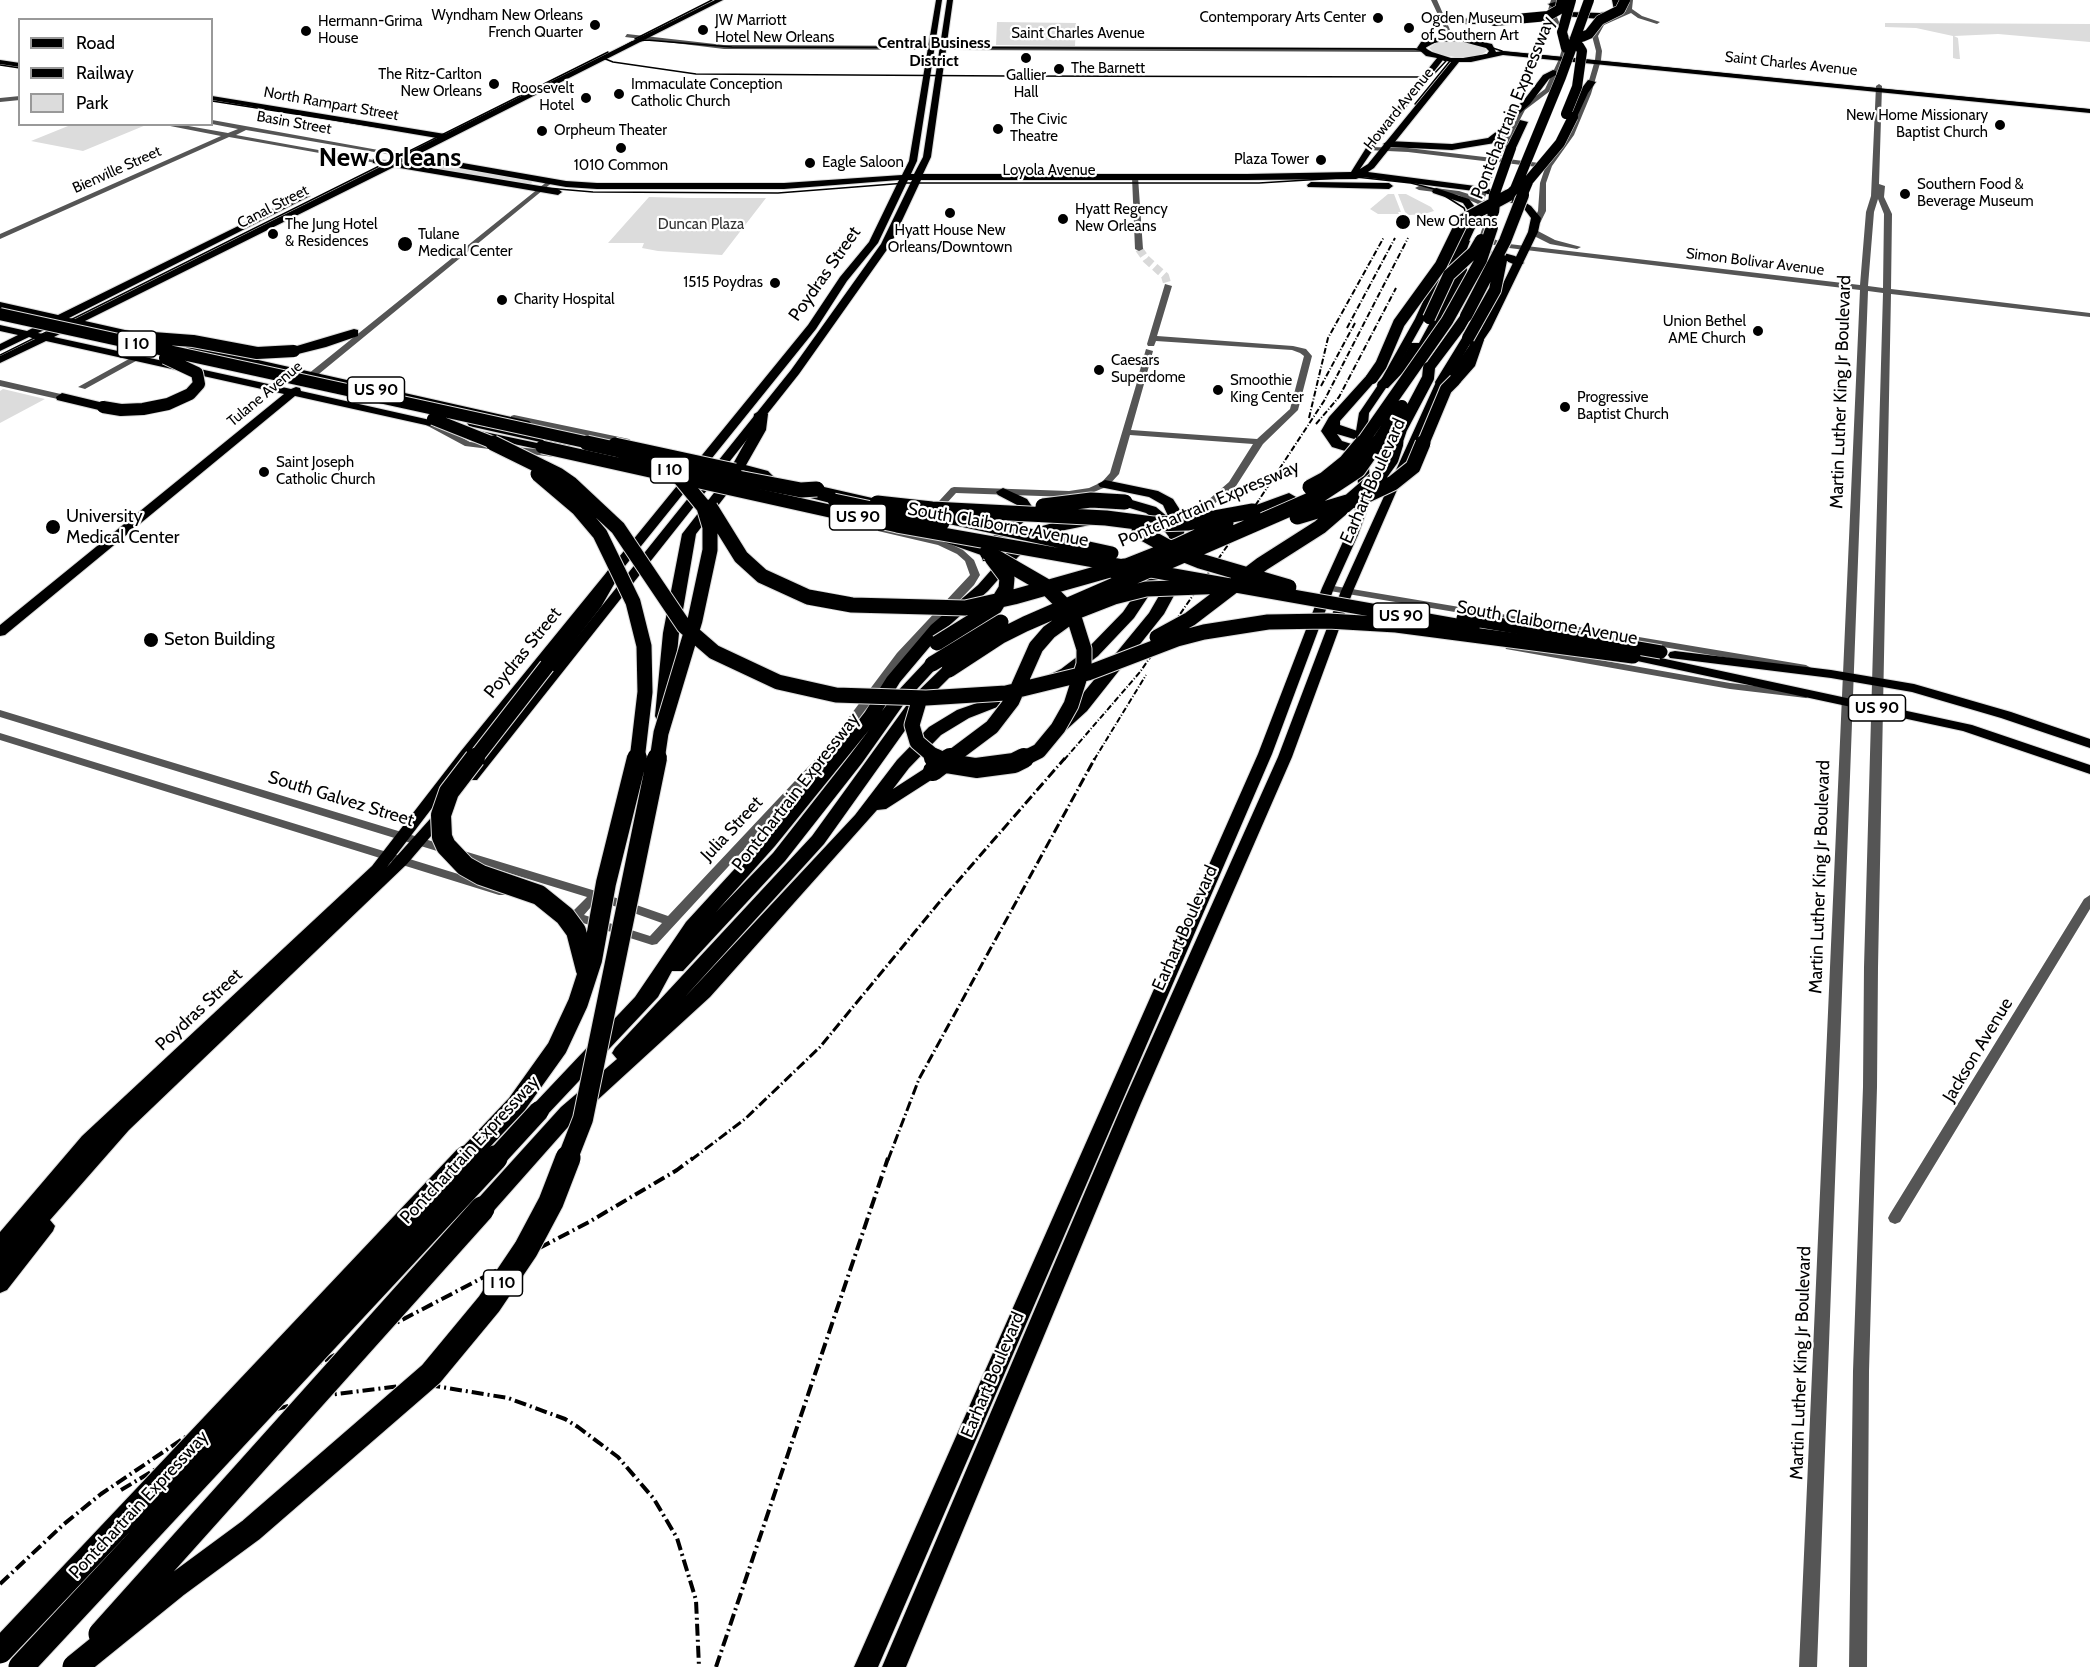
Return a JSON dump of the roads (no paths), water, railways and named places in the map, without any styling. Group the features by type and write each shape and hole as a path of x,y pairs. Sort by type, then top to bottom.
{"highway":[{"path":"1445,22 1494,21 1548,16 1560,9 1562,0"},
{"path":"1564,54 1562,33 1572,0"},
{"name":"Pontchartrain Expressway","path":"74,1667 649,1022 735,919 779,857 856,759 900,698 932,664 957,646 1005,620 1124,566 1177,546 1303,491 1346,462 1368,436 1447,321 1481,260 1510,176 1553,74 1564,54 1582,0"},
{"path":"1378,382 1381,365 1399,323 1441,265 1463,220 1511,195 1562,77 1589,0"},
{"name":"Pontchartrain Expressway","path":"21,1667 643,1000 735,919 818,840 842,810 882,749 920,698 949,670 1001,636 1317,497 1358,470 1460,327 1505,241 1570,82 1580,41 1599,0"},
{"path":"1550,1 1562,12 1590,16 1616,14 1625,3"},
{"path":"1561,148 1562,126 1577,87 1582,51 1580,41 1600,20 1620,10 1625,3"},
{"path":"1387,147 1472,145 1496,138 1546,77 1553,74"},
{"path":"1529,180 1560,143 1591,82"},
{"path":"1361,445 1346,448 1332,440 1328,432 1334,420 1378,382 1406,362 1449,275 1474,252 1492,225 1493,201 1499,178 1521,127"},
{"path":"1399,132 1410,142 1428,146"},
{"path":"1403,385 1459,280 1461,270 1459,255 1467,236"},
{"path":"1215,543 1361,498 1393,483 1413,467 1448,381 1469,366 1473,339 1495,290 1505,241"},
{"path":"1459,255 1478,252 1506,256 1518,263"},
{"path":"0,313 124,336 193,341 257,353 294,351 354,333"},
{"name":"I 10","path":"0,313 619,450 676,473 687,483 704,507 710,527 710,550 695,620 661,733 651,795 583,1119 550,1202 526,1249 489,1304 431,1374 251,1530 175,1586 74,1667"},
{"name":"I 10","path":"0,320 163,349 426,416 503,448 578,508 600,534 633,602 644,646 645,692 638,756 606,883 587,978 557,1048 517,1104 0,1651"},
{"path":"62,398 127,410 152,408 174,402 194,392 200,381 197,373 163,349"},
{"path":"973,695 1038,681 1149,641 1190,619 1262,564 1320,527 1363,492 1391,459 1401,429 1428,378 1429,368"},
{"path":"81,402 77,394 82,387"},
{"path":"396,401 516,434 801,490 817,489"},
{"path":"503,448 558,475 608,517 618,528 684,626 714,652 778,682 836,695 926,698 1006,693 1044,686 1088,673 1186,636 1237,625 1268,622 1328,621 1396,625 1633,657"},
{"path":"661,733 671,633 689,534 696,522 724,491 731,465"},
{"path":"687,483 701,494 749,566 777,585 819,599 852,605 965,608 1014,597 1124,566"},
{"path":"561,1120 703,993 861,819 903,764 935,731 963,714 1040,686 1067,672 1092,653 1129,615 1176,544 1178,523 1168,502 1153,494 1105,484"},
{"path":"1003,492 1022,502 1028,511"},
{"path":"951,615 986,573 990,546 1028,511 1036,494"},
{"path":"980,512 1091,500 1125,502 1151,510 1162,518 1173,534 1176,544"},
{"path":"877,503 1172,524 1253,511"},
{"path":"643,1000 693,926 769,842 832,765 872,714 893,680 937,628 983,588 1028,540 1049,527 1093,521 1120,525 1139,531 1175,551 1200,561 1289,587"},
{"path":"930,532 987,552 1044,585 1073,614 1084,649 1084,664 1071,705 1058,728"},
{"path":"893,680 937,643 995,607 1006,590 1007,578 987,552"},
{"path":"587,978 576,931 565,916 539,896 481,875 465,866 446,846 442,837 441,815 449,792 596,604 618,566"},
{"path":"861,819 933,771 992,727 1012,701 1036,647 1049,632 1078,611 1114,597 1146,589 1229,585"},
{"path":"920,698 912,725 917,742 932,757 957,766 990,768 1014,763 1039,751 1058,728 1087,700 1156,614 1169,590"}],"main road":[{"name":"Canal Street","path":"2,355 28,334 627,36 689,6 720,0"},
{"name":"Poydras Street","path":"0,1245 88,1141 359,888 394,859 420,842 657,543 705,486 731,465 761,414 795,372 885,245 903,181 914,157 939,0"},
{"name":"Poydras Street","path":"123,1125 394,859 403,837 432,797 812,327 843,279 892,218 916,180 927,157 950,0"},
{"name":"Canal Street","path":"2,355 78,322 220,251 643,39 703,4"},
{"path":"937,10 949,10"},
{"path":"661,20 675,22"},
{"name":"Saint Charles Avenue","path":"1490,51 1471,60 1457,60 1441,58 1422,50 1422,46 1426,42 1452,38 1473,40 1490,51 1503,53 1564,54 1597,64 1714,72"},
{"name":"Howard Avenue","path":"1441,58 1371,146 1354,171 1358,174 1373,164 1457,60"},
{"path":"928,61 942,61"},
{"path":"0,64 18,67"},
{"name":"Saint Charles Avenue","path":"1597,64 1714,72 2090,109"},
{"name":"North Rampart Street","path":"213,100 443,139"},
{"path":"494,103 511,105"},
{"path":"476,111 493,114"},
{"name":"Basin Street","path":"392,153 476,167"},
{"path":"376,161 488,181 532,193 566,193"},
{"path":"1360,162 1373,164"},
{"path":"459,176 476,167"},
{"name":"Loyola Avenue","path":"476,167 604,190 698,195 709,189"},
{"path":"488,181 504,172"},
{"path":"1291,185 1330,181 1358,174 1379,185"},
{"name":"Loyola Avenue","path":"1172,181 1358,174 1404,182 1483,190 1518,202 1534,214 1537,221"},
{"path":"1248,177 1262,180 1270,185"},
{"name":"Loyola Avenue","path":"532,193 542,190 566,193 604,190 709,189 776,195 850,185 916,180 1172,181 1270,185 1379,185 1404,182 1419,188 1440,191"},
{"path":"1440,191 1460,186"},
{"path":"318,190 334,193"},
{"path":"1440,191 1466,201 1476,215"},
{"name":"Earhart Boulevard","path":"866,1667 1264,754 1328,588 1353,535 1365,499 1361,445 1364,413 1378,382 1420,319 1438,280 1467,236 1476,215"},
{"path":"1473,339 1486,329 1537,221"},
{"path":"202,247 220,251"},
{"path":"107,294 123,294 117,302"},
{"name":"South Claiborne Avenue","path":"0,305 78,322 163,349 307,374 492,414 566,433 877,503 1010,529 1084,547 1660,657 1811,696 1879,708 1983,732 2090,770"},
{"name":"South Claiborne Avenue","path":"0,328 930,532 1633,657 1660,657 1831,674 1879,682 1950,698 2090,744"},
{"name":"Tulane Avenue","path":"0,632 307,374"},
{"name":"Earhart Boulevard","path":"894,1667 964,1496 1201,942 1285,757 1347,591 1422,423 1448,381"},
{"name":"Tulane Avenue","path":"0,619 287,392"},
{"path":"1364,413 1368,419 1380,424 1397,426 1422,423"},
{"path":"1361,445 1382,456 1412,448"},
{"path":"731,465 764,473 776,486 832,502 1012,545"},
{"path":"744,495 785,495 832,502 996,534 1084,547"},
{"path":"1184,937 1201,942"},
{"path":"0,1266 68,1185 123,1125"},
{"path":"0,1285 123,1125"},
{"path":"1081,1172 1100,1178"},
{"path":"943,1489 964,1496"}],"street":[{"path":"1434,0 1452,38"},
{"path":"1476,215 1483,190 1522,109 1536,100 1553,82 1564,54 1568,36 1557,25 1550,1 1576,0"},
{"path":"1625,3 1640,17 1657,22"},
{"path":"1537,221 1542,211 1543,183 1550,164 1575,128 1597,64 1599,51 1595,36 1599,27 1605,22 1626,14 1625,3"},
{"name":"Saint Charles Avenue","path":"627,36 724,47 1422,50"},
{"path":"1858,1667 1861,1371 1879,708 1887,289 1888,214 1880,197 1881,89"},
{"name":"Martin Luther King Jr Boulevard","path":"1808,1667 1865,286 1870,212 1875,196 1881,89"},
{"path":"0,100 18,102"},
{"path":"1521,127 1536,100"},
{"path":"0,105 18,102"},
{"name":"Basin Street","path":"213,122 392,153"},
{"name":"Basin Street","path":"174,126 376,161"},
{"name":"Bienville Street","path":"0,237 245,128"},
{"path":"334,154 351,146"},
{"path":"1371,146 1550,164"},
{"path":"542,190 547,180"},
{"name":"Tulane Avenue","path":"307,374 547,180"},
{"path":"1135,181 1139,249"},
{"path":"1440,191 1481,201 1490,207 1491,214 1484,235 1486,238 1524,249"},
{"name":"Tulane Avenue","path":"307,374 434,265 532,193"},
{"name":"Simon Bolivar Avenue","path":"1533,232 1546,240 1574,246 2090,315"},
{"name":"Simon Bolivar Avenue","path":"1524,249 1865,286"},
{"path":"910,536 954,490 1036,494 1080,493 1105,484 1114,474 1167,288"},
{"name":"Simon Bolivar Avenue","path":"1887,289 2090,308"},
{"path":"1151,345 1293,348 1306,353 1309,359 1294,410 1260,442 1233,484 1204,508 1195,529"},
{"path":"82,387 137,358 163,349"},
{"path":"0,383 62,398"},
{"name":"South Claiborne Avenue","path":"492,414 731,465"},
{"name":"South Claiborne Avenue","path":"429,423 468,444 556,454 744,495 941,543 960,552 969,560 975,575"},
{"path":"1126,432 1260,442"},
{"name":"Julia Street","path":"575,917 652,940 830,751 900,655 970,583 975,575"},
{"name":"South Claiborne Avenue","path":"1328,588 1744,657 1831,674"},
{"name":"South Claiborne Avenue","path":"1319,614 1730,686 1811,696"},
{"name":"South Galvez Street","path":"0,712 595,895 670,921"},
{"path":"0,736 575,917 595,895"},
{"path":"520,898 542,879"},
{"name":"Jackson Avenue","path":"1895,1218 2090,899"}],"tunnel":[{"path":"1139,249 1146,259 1165,276 1168,286"}],"tram line":[{"path":"635,39 712,0"},
{"path":"1428,52 1425,48 1427,44 1448,39 1471,41 1502,51"},
{"path":"646,40 732,47 1414,49 1428,52 1446,61 1433,75 1421,77 696,74 613,62 603,58 632,42 646,40"},
{"path":"394,159 608,52"},
{"path":"1415,104 1450,61 1503,52 2090,110"},
{"path":"0,65 18,68"},
{"path":"213,101 437,136"},
{"path":"394,159 397,155"},
{"path":"0,355 394,159"},
{"path":"394,159 392,161 402,165 535,187 593,192 778,193 906,183 1259,183 1356,177 1411,183 1434,189 1464,208 1467,216"}],"railway":[{"path":"1309,418 1328,338 1384,237"},
{"path":"1347,328 1395,238"},
{"path":"1258,502 1324,401 1408,238"},
{"path":"1316,424 1339,397 1396,288"},
{"path":"1321,386 1355,323"},
{"path":"1064,760 1140,672 1258,502"},
{"path":"1255,506 1258,502"},
{"path":"1094,760 1146,675"},
{"path":"691,1160 745,1119 820,1047 937,905 1065,758"},
{"path":"888,1160 919,1079 1095,758"},
{"path":"0,1584 64,1524 101,1494 184,1438 312,1367 589,1222 677,1170 693,1158"},
{"path":"716,1667 888,1158"},
{"path":"121,1490 213,1435 266,1412 329,1395 401,1386 435,1386 508,1398 565,1419 578,1427 618,1457 654,1499 677,1538 696,1600 699,1667"}],"place":[{"name":"Contemporary Arts Center","path":"1378,18"},
{"name":"Wyndham New Orleans French Quarter","path":"595,25"},
{"name":"Ogden Museum of Southern Art","path":"1409,28"},
{"name":"JW Marriott Hotel New Orleans","path":"703,30"},
{"name":"Hermann-Grima House","path":"306,31"},
{"name":"Gallier Hall","path":"1026,58"},
{"name":"The Barnett","path":"1059,69"},
{"name":"The Ritz-Carlton New Orleans","path":"494,84"},
{"name":"Immaculate Conception Catholic Church","path":"619,94"},
{"name":"Roosevelt Hotel","path":"586,98"},
{"name":"New Home Missionary Baptist Church","path":"2000,125"},
{"name":"The Civic Theatre","path":"998,129"},
{"name":"Orpheum Theater","path":"542,131"},
{"name":"1010 Common","path":"621,148"},
{"name":"Plaza Tower","path":"1321,160"},
{"name":"Eagle Saloon","path":"810,163"},
{"name":"Southern Food & Beverage Museum","path":"1905,194"},
{"name":"Hyatt House New Orleans/Downtown","path":"950,213"},
{"name":"Hyatt Regency New Orleans","path":"1063,219"},
{"name":"New Orleans","path":"1403,222"},
{"name":"The Jung Hotel & Residences","path":"273,234"},
{"name":"Tulane Medical Center","path":"405,244"},
{"name":"1515 Poydras","path":"775,283"},
{"name":"Charity Hospital","path":"502,300"},
{"name":"Union Bethel AME Church","path":"1758,331"},
{"name":"Caesars Superdome","path":"1099,370"},
{"name":"Smoothie King Center","path":"1218,390"},
{"name":"Progressive Baptist Church","path":"1565,407"},
{"name":"Saint Joseph Catholic Church","path":"264,472"},
{"name":"University Medical Center","path":"53,527"},
{"name":"Seton Building","path":"151,640"}],"district":[{"name":"Central Business District","path":"934,52"},
{"name":"New Orleans","path":"390,158"}],"park label":[{"name":"Duncan Plaza","path":"701,225"}]}
